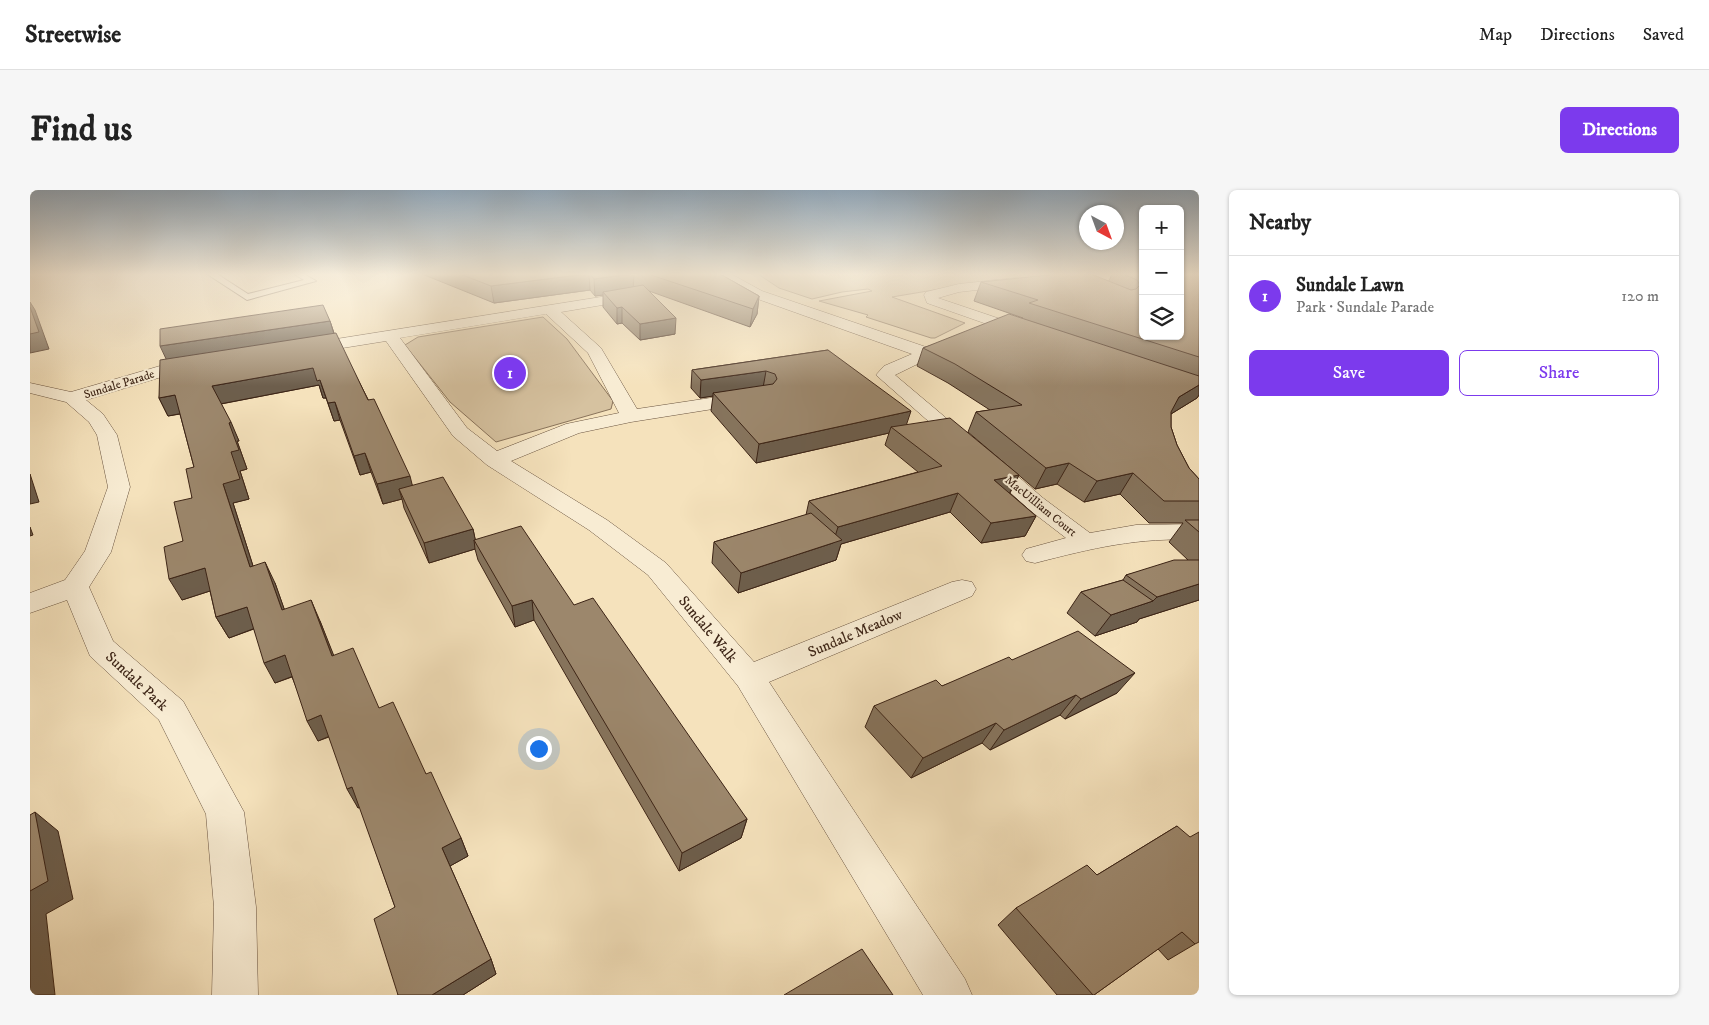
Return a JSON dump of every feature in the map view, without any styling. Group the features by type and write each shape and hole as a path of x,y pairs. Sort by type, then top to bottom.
{"street":[{"path":"288,352 532,312"},
{"path":"551,312 595,351 631,416"},
{"path":"807,312 926,353"},
{"path":"966,312 1040,337"},
{"path":"969,333 994,321"},
{"name":"Sundale Walk","path":"390,335 460,432 495,460 598,525 657,569 749,677 949,995"},
{"name":"MacUilliam Court","path":"953,341 890,370 885,375 1035,503 1084,540"},
{"name":"Sundale Parade","path":"72,398 166,370 213,363"},
{"path":"30,388 72,398 96,418 107,435 119,487 98,552 75,587 30,603"},
{"path":"495,460 573,428 631,416 763,396"},
{"name":"MacUilliam Court","path":"1035,556 1084,540 1166,530 1199,532"},
{"name":"Sundale Park","path":"75,587 102,648 171,711 225,812 235,907 235,995"},
{"name":"Sundale Meadow","path":"749,677 962,589"}],"shaded area":[{"path":"856,312 933,312 965,323 935,338 931,338 866,317 868,315"},
{"path":"543,317 567,339 613,401 611,409 496,442 450,402 405,345 418,337"}],"building":[{"path":"30,312 32,312 39,332 30,334"},
{"path":"278,312 326,312 330,321 160,346 160,329"},
{"path":"627,312 670,312 676,318 640,324"},
{"path":"1056,312 1139,312 1139,338"},
{"path":"1184,312 1199,312 1199,357 1145,340 1184,340"},
{"path":"1009,314 1199,376 1199,385 1179,397 1171,412 1171,427 1177,445 1189,468 1199,479 1199,501 1164,501 1133,473 1097,481 1069,463 1046,468 976,412 1022,405 955,364 923,348"},
{"path":"336,333 368,400 374,399 410,476 377,484 365,453 354,456 335,402 328,403 320,380 317,381 313,368 212,386 231,422 229,423 239,450 231,452 240,479 223,484 250,567 265,562 282,610 311,600 332,656 353,648 379,708 393,702 426,774 431,772 461,838 442,848 491,959 432,995 398,995 374,919 395,907 352,787 347,789 321,715 307,721 285,655 264,663 247,607 216,617 205,568 169,579 164,547 183,541 174,502 192,498 186,469 194,467 175,395 159,398 160,360"},
{"path":"828,350 911,411 759,444 713,393 773,384 777,379 775,374 766,371 701,380 692,370"},
{"path":"950,418 1019,475 994,480 1036,516 991,523 958,493 838,527 809,501 942,466 891,427"},
{"path":"443,477 473,529 424,543 399,489"},
{"path":"811,513 842,540 741,573 714,542"},
{"path":"1185,520 1199,520 1199,532"},
{"path":"521,526 574,605 593,598 747,819 682,853 532,600 512,606 474,540"},
{"path":"1174,560 1199,560 1199,584 1157,597 1126,575"},
{"path":"1123,580 1153,601 1111,615 1081,592"},
{"path":"1078,631 1135,673 1081,699 1076,695 1004,730 996,723 923,758 874,706 936,680 942,686 1009,657 1012,660"},
{"path":"35,812 48,881 30,891 30,815"},
{"path":"1177,826 1190,837 1199,832 1199,942 1195,944 1182,932 1093,995 1016,908 1087,865 1097,875"},
{"path":"862,949 893,995 784,995"}],"place":[{"name":"Sundale Lawn","path":"510,373"}]}
